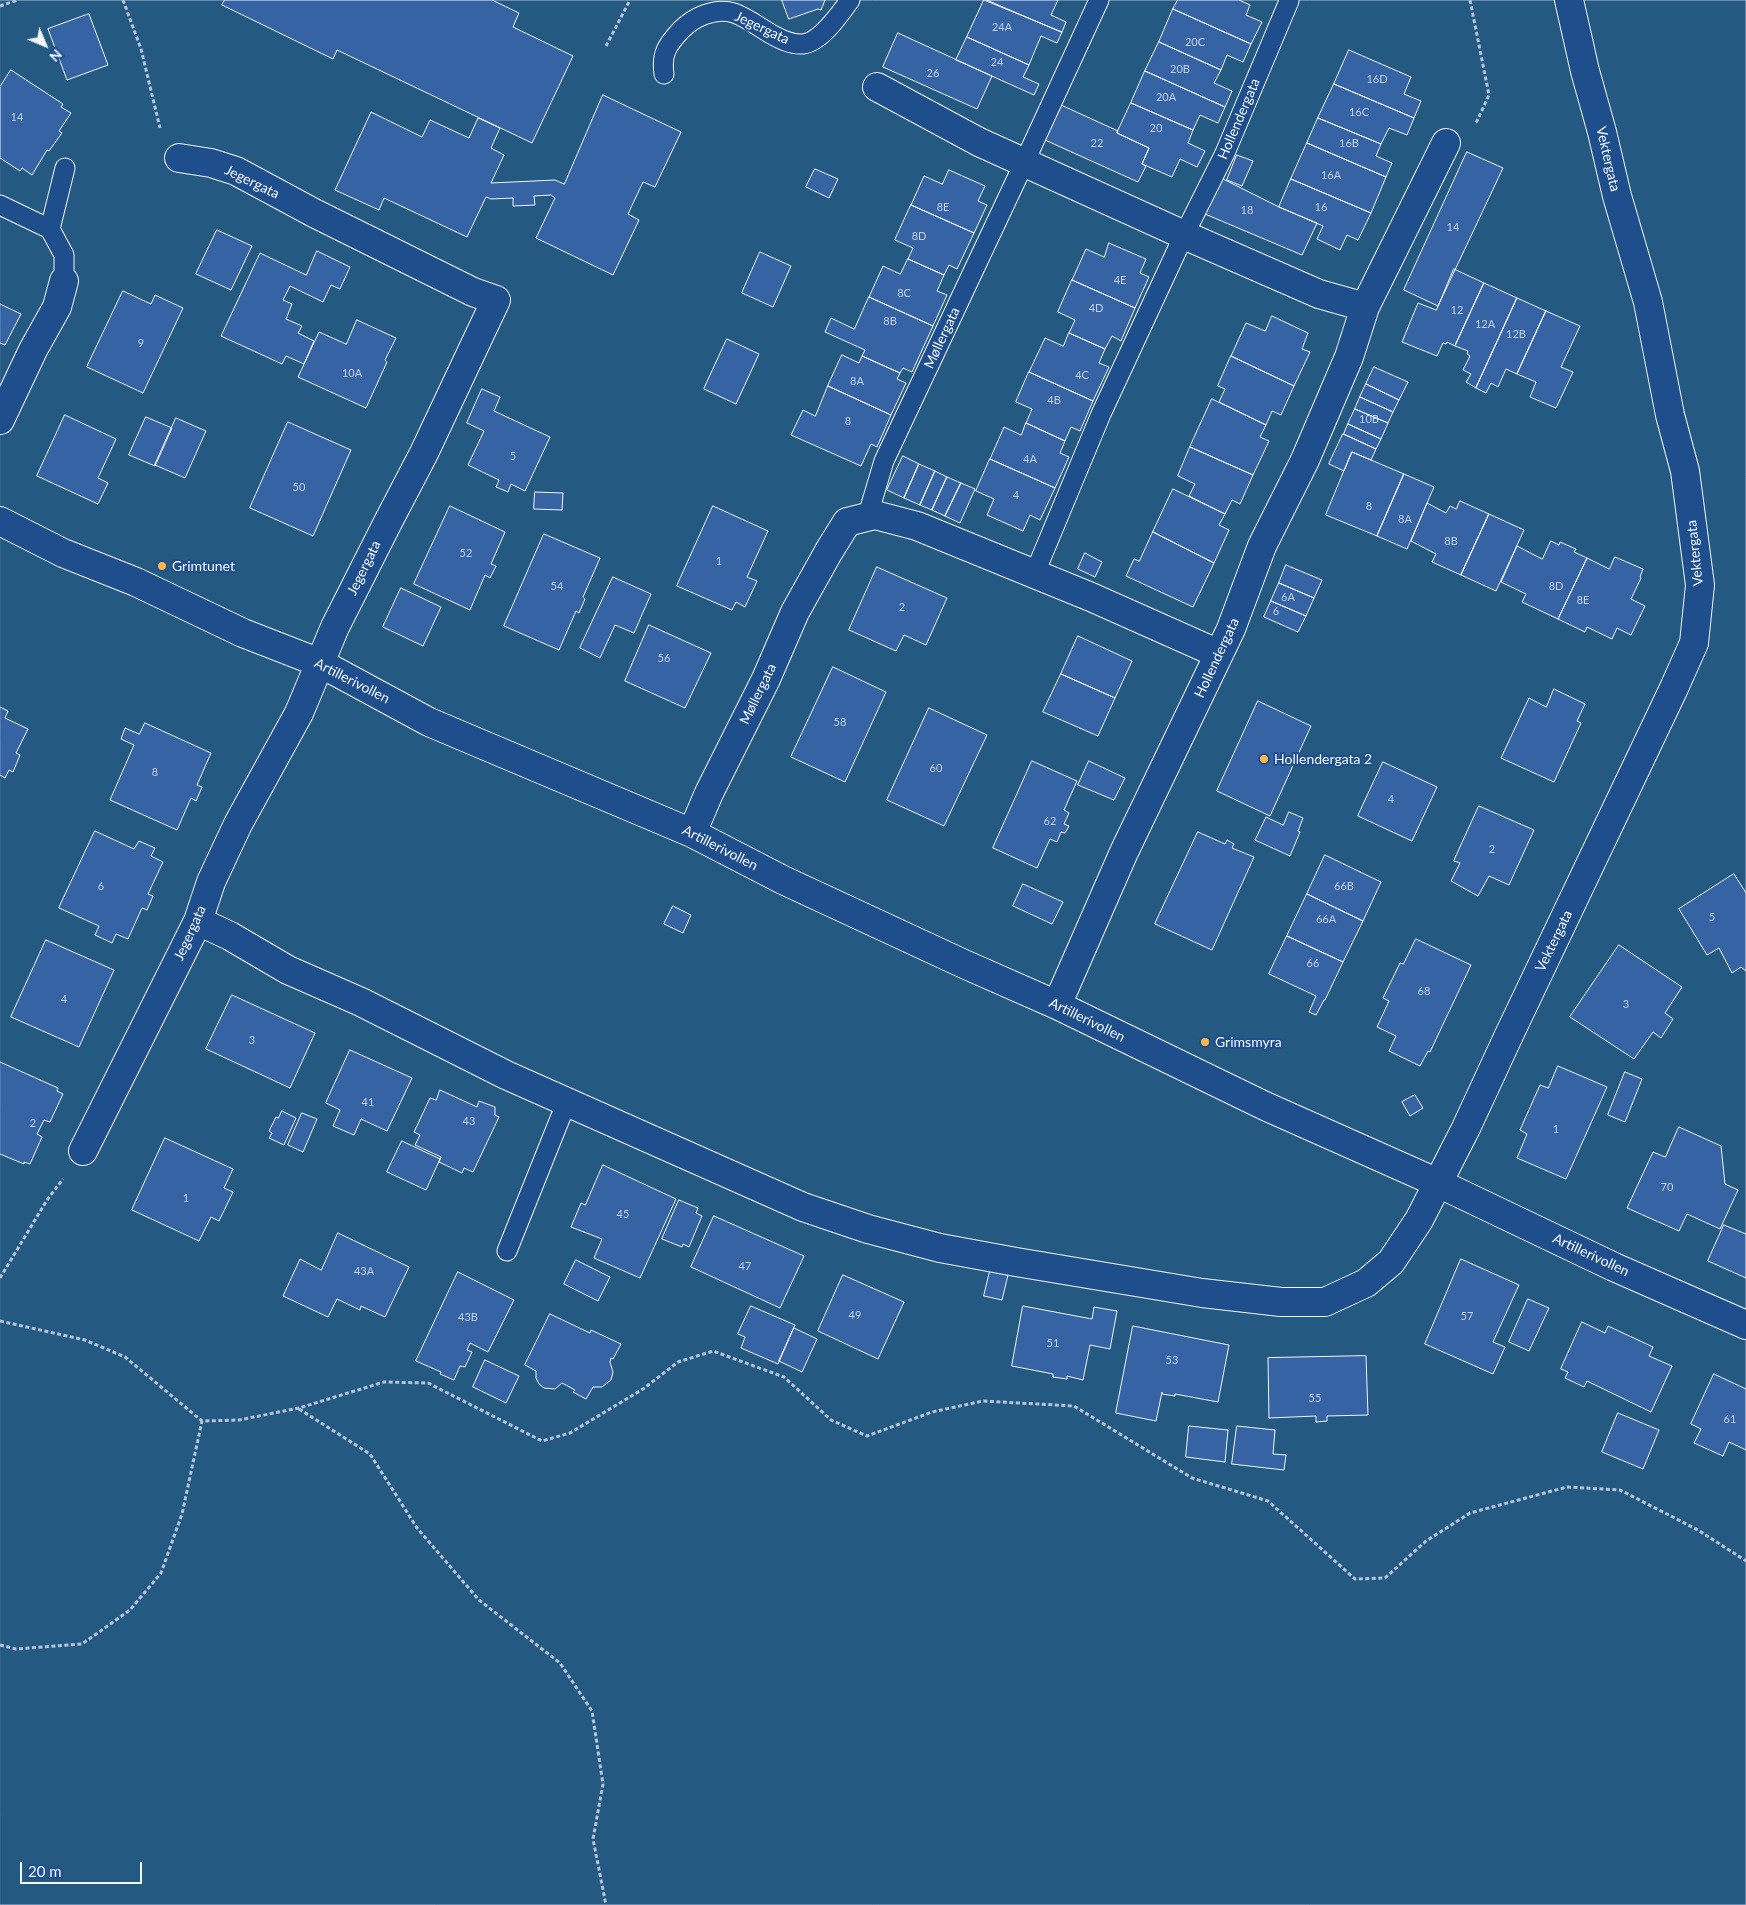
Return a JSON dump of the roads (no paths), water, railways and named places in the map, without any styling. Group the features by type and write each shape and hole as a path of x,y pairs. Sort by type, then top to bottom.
{"street":[{"name":"Vektergata","path":"1438,1183 1466,1128 1508,1035 1694,643 1700,585 1685,471 1670,415 1648,302 1617,196 1585,71 1570,0"},
{"path":"877,87 980,142 1184,235 1319,294 1365,307"},
{"name":"Hollendergata","path":"1056,1005 1124,852 1232,629 1262,546 1304,460 1348,357 1365,307 1446,143"},
{"name":"Jegergata","path":"83,1151 198,922 211,882 238,824 299,713 353,592 424,453 496,300 473,292 323,218 236,171 211,163 179,158"},
{"path":"0,420 33,350 57,307 64,281"},
{"name":"Møllergata","path":"692,833 709,793 766,678 795,612 829,551 848,522 875,516 917,526 1091,597 1219,654"},
{"name":"Artillerivollen","path":"0,521 63,553 136,582 243,633 320,663 429,722 692,833 782,880 1056,1005 1265,1106 1438,1183 1614,1267 1746,1325"},
{"path":"198,922 230,936 288,970 361,1002 506,1075 803,1207 868,1229 940,1248 1202,1293 1281,1302 1325,1302 1366,1283 1391,1262 1419,1220 1438,1183"}],"lane":[{"name":"Jegergata","path":"664,74 662,61 671,40 684,27 704,14 734,13 782,40 804,44 817,38 838,17 850,0"},
{"path":"1025,162 1099,0"},
{"name":"Hollendergata","path":"1184,235 1225,153 1289,1"},
{"name":"Møllergata","path":"867,518 884,461 1025,162"},
{"path":"50,228 65,168"},
{"path":"0,204 50,228 64,255 64,281"},
{"path":"1034,575 1101,414 1184,235"},
{"path":"507,1251 567,1102"}],"place":[{"name":"Grimtunet","path":"162,566"},
{"name":"Hollendergata 2","path":"1264,759"},
{"name":"Grimsmyra","path":"1205,1042"}]}
